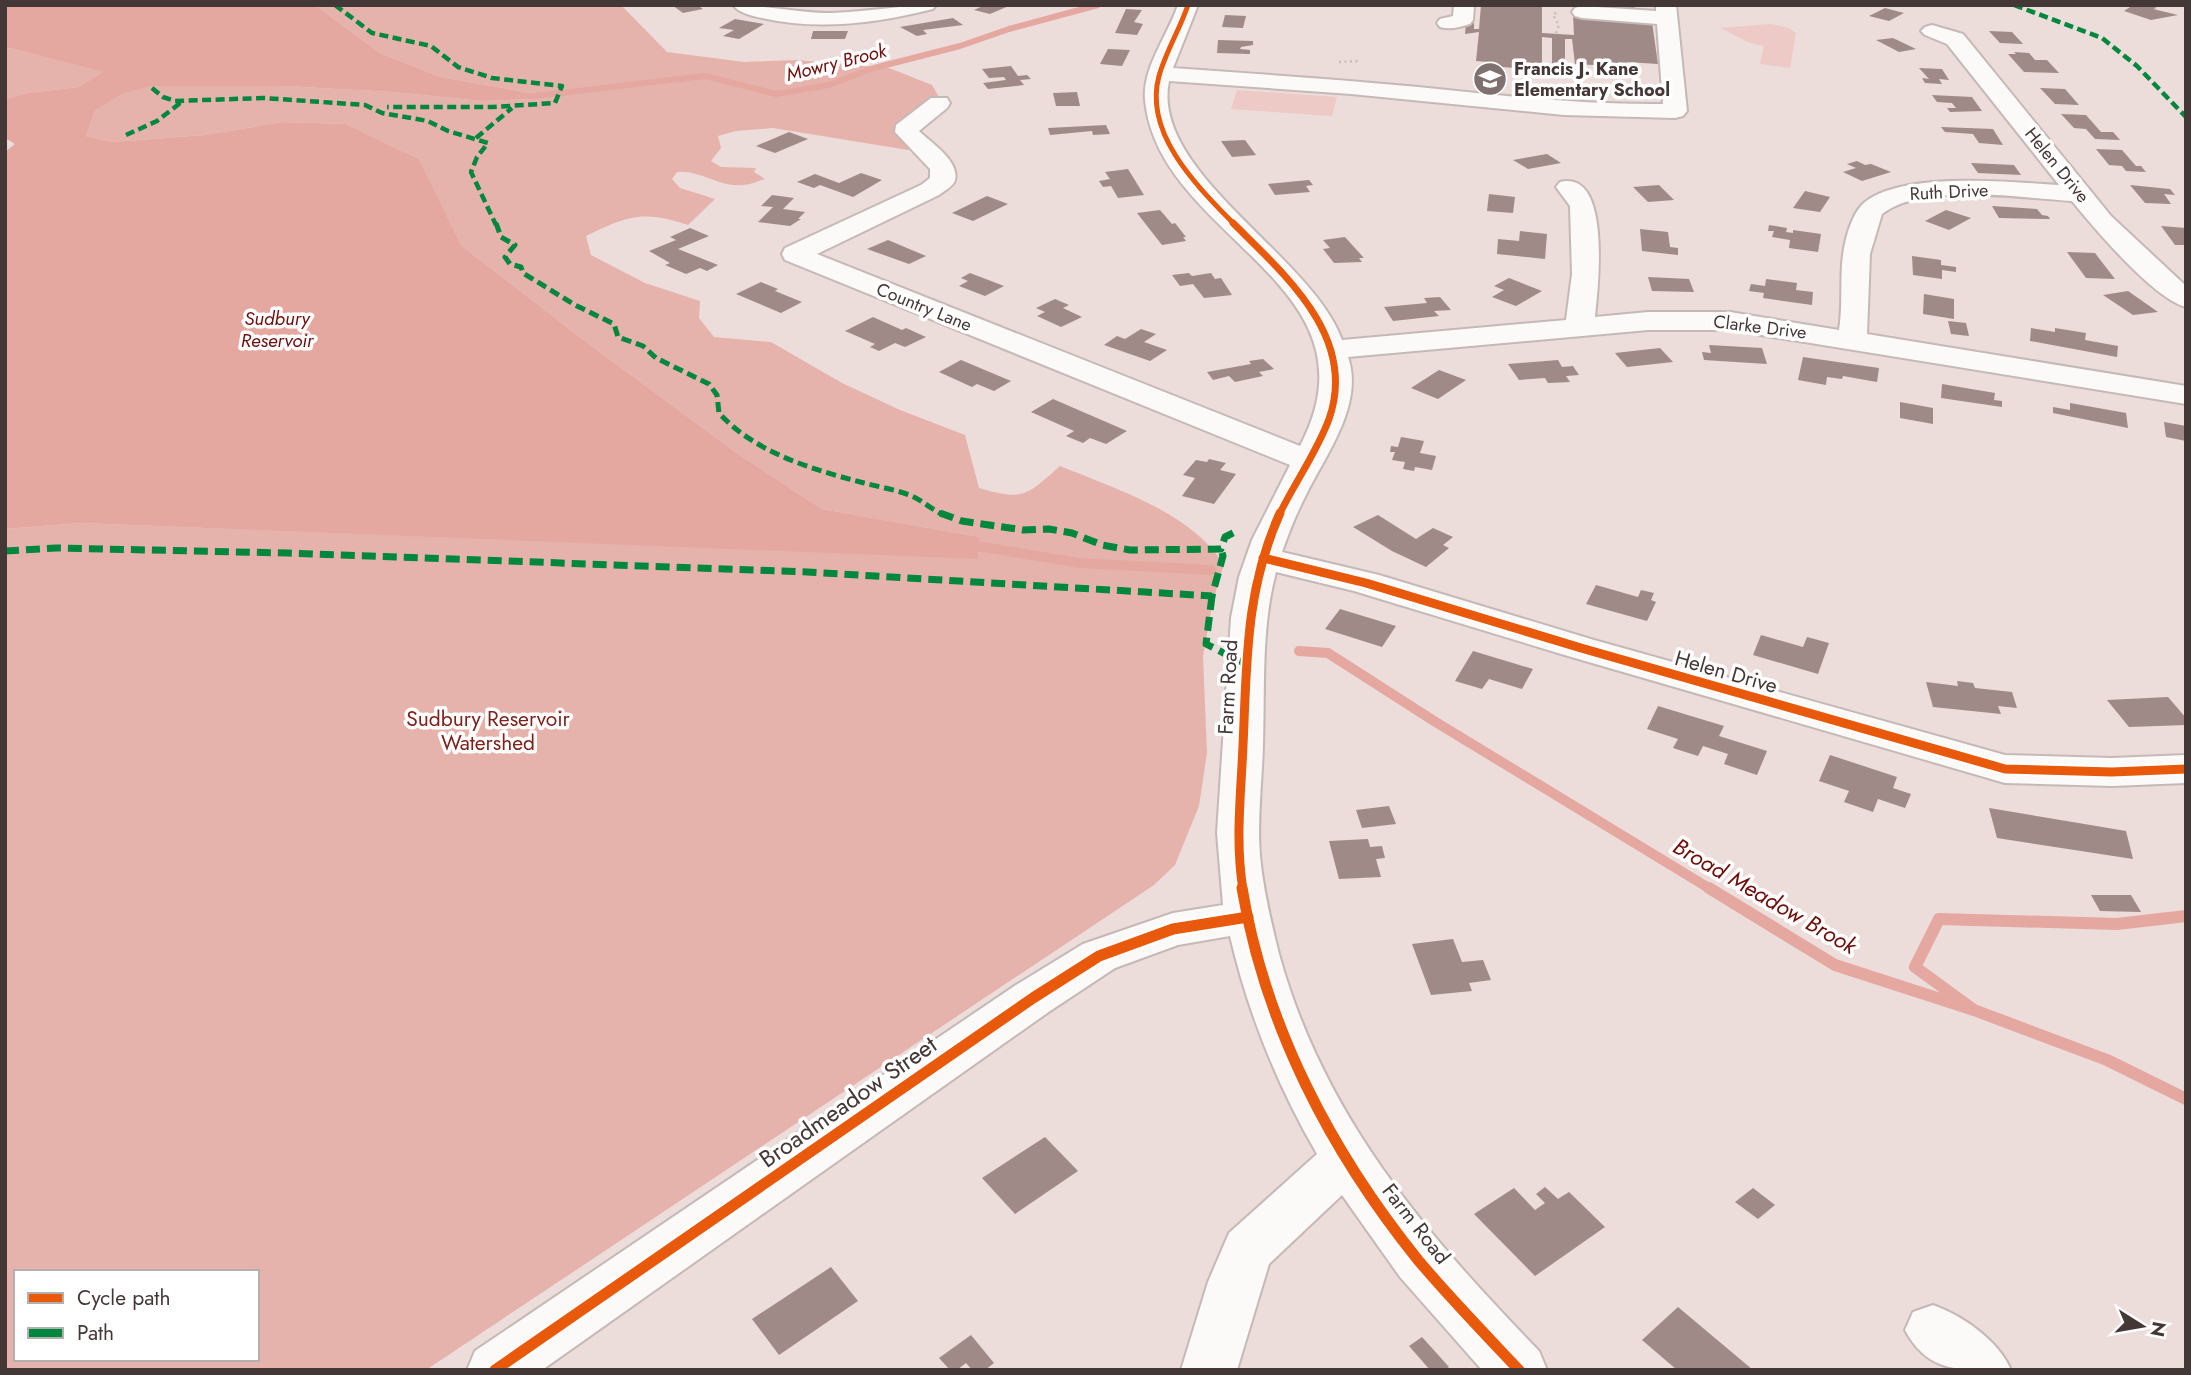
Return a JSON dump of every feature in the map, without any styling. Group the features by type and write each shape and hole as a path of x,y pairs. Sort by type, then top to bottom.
{"street":[{"path":"743,5 754,10 821,19 862,18 926,5"},
{"name":"Farm Road","path":"1188,5 1161,74 1156,101 1163,125 1174,151 1216,205 1294,286 1312,310 1331,350 1337,388 1329,416 1283,505 1264,558 1250,613 1245,654 1238,848 1248,917 1259,967 1281,1031 1312,1100 1346,1159 1407,1246 1519,1370"},
{"path":"1447,23 1463,20 1464,5"},
{"path":"1381,80 1472,100 1645,112 1675,111 1666,12 1582,12"},
{"name":"Helen Drive","path":"1932,31 1955,39 2102,222 2169,287 2186,299"},
{"path":"1161,74 1381,80 1442,74"},
{"name":"Country Lane","path":"939,103 908,125 907,132 942,167 943,180 930,190 795,254 1114,385 1308,461"},
{"path":"1569,187 1583,206 1587,274 1580,327"},
{"name":"Ruth Drive","path":"1852,340 1857,320 1857,263 1862,230 1872,208 1894,196 1929,190 2080,194"},
{"name":"Clarke Drive","path":"1331,350 1648,321 1730,321 2186,395"},
{"name":"Helen Drive","path":"1264,558 1366,583 1634,664 2005,769 2112,772 2186,769"},
{"name":"Broadmeadow Street","path":"495,1370 966,1044 1099,956 1174,929 1248,917"},
{"path":"1209,1370 1235,1282 1248,1250 1346,1159"},
{"path":"1933,1330 1983,1370"}],"shaded area":[{"path":"1771,24 1789,28 1796,33 1790,68 1760,64 1764,46 1745,41 1720,28"},
{"path":"1237,90 1337,97 1332,116 1231,109"}],"green space":[{"name":"Sudbury Reservoir Watershed","path":"315,5 621,5 667,52 744,62 797,60 889,68 932,85 939,97 924,107 916,145 908,150 773,128 736,131 718,136 721,148 711,161 721,167 756,168 754,172 765,179 734,185 693,173 677,172 672,179 680,188 715,199 688,225 659,218 636,217 601,229 586,236 591,255 645,283 700,301 699,318 714,337 771,342 842,383 900,410 965,435 979,488 1015,495 1024,493 1060,466 1150,504 1172,516 1209,546 1224,564 1213,601 1203,656 1207,753 1199,806 1175,865 1154,885 426,1370 5,1370 5,529 81,523 978,558 980,537 822,509 738,454 462,246 419,159 346,124 282,122 205,135 113,142 86,136 95,111 123,92 153,86 284,86 392,92 482,101 533,99 536,94 441,77 380,53"},
{"path":"5,47 104,72 79,87 27,93 5,99"}],"water":[{"name":"Sudbury Reservoir","path":"5,5 315,5 380,53 441,77 536,94 534,99 482,101 392,92 284,86 153,86 123,93 95,111 86,136 113,142 205,135 282,122 346,124 419,159 462,246 738,454 822,509 980,537 978,559 81,523 5,529 5,152 15,144 5,138 5,99 27,93 79,87 103,72 5,47"}],"building":[{"path":"672,5 697,5 703,9 683,13"},
{"path":"985,5 1011,5 990,14 974,10"},
{"path":"1481,5 1542,5 1542,33 1574,35 1573,14 1652,22 1658,64 1627,62 1628,67 1575,64 1572,39 1565,39 1565,73 1552,72 1552,38 1542,37 1542,70 1488,66 1488,62 1476,61 1479,32 1465,34 1466,23 1474,23 1474,29 1479,29"},
{"path":"1584,5 1634,5 1635,13 1584,9"},
{"path":"2133,5 2149,5 2157,8 2153,9 2178,15 2151,20 2124,11"},
{"path":"1885,8 1904,13 1889,21 1869,16"},
{"path":"1126,9 1142,10 1134,22 1143,24 1137,35 1115,33"},
{"path":"1225,15 1246,16 1243,28 1222,27"},
{"path":"953,18 963,25 923,30 927,34 917,36 900,27"},
{"path":"735,19 764,24 739,39 723,36 734,30 719,28"},
{"path":"813,31 848,31 845,39 811,39"},
{"path":"1989,31 2012,32 2023,44 2000,43"},
{"path":"1893,38 1916,49 1899,52 1876,40"},
{"path":"1218,40 1253,41 1253,45 1240,49 1250,50 1250,54 1217,53"},
{"path":"1108,49 1130,50 1122,66 1100,64"},
{"path":"2014,52 2029,53 2035,60 2047,60 2059,73 2024,72 2008,54 2016,54"},
{"path":"1011,66 1018,76 1027,75 1031,79 1020,80 1024,85 988,89 983,83 1006,80 1004,77 989,78 982,69"},
{"path":"1919,68 1942,69 1949,80 1939,79 1942,84 1925,83 1922,78 1929,79"},
{"path":"2040,88 2065,89 2079,105 2055,104"},
{"path":"1077,92 1080,106 1056,106 1053,93"},
{"path":"1932,95 1972,97 1982,111 1950,112 1947,108 1956,108 1952,103 1937,102"},
{"path":"2061,114 2086,115 2101,132 2113,132 2120,140 2095,139 2086,129 2074,128"},
{"path":"1106,125 1110,134 1093,135 1092,131 1050,135 1048,128"},
{"path":"1941,127 1993,129 2003,145 1979,143 1973,134 1945,132"},
{"path":"789,132 808,139 775,153 756,146"},
{"path":"1245,140 1256,155 1232,157 1221,141"},
{"path":"2096,149 2122,150 2136,166 2141,166 2146,172 2126,171 2122,166 2109,165"},
{"path":"1547,154 1561,163 1528,169 1513,160"},
{"path":"1857,161 1891,172 1862,181 1843,172 1856,168 1847,164"},
{"path":"1971,163 2014,165 2021,175 1978,173"},
{"path":"1128,169 1144,195 1118,198 1111,186 1103,187 1099,181 1110,179 1105,172"},
{"path":"861,173 882,180 853,197 820,185 814,188 797,182 815,174 839,183"},
{"path":"1309,180 1313,185 1306,186 1310,192 1275,195 1268,184"},
{"path":"1659,185 1674,200 1648,202 1633,187"},
{"path":"2130,185 2170,189 2175,195 2164,194 2171,204 2145,203"},
{"path":"1805,191 1830,197 1820,212 1793,208"},
{"path":"1489,194 1515,197 1513,213 1487,211"},
{"path":"772,195 794,198 783,209 805,212 798,219 801,219 790,226 758,222 773,207 761,206"},
{"path":"987,196 1008,204 973,221 952,213"},
{"path":"1992,206 2037,209 2050,219 1999,218"},
{"path":"1160,210 1172,224 1175,223 1186,241 1162,245 1137,213"},
{"path":"1946,210 1971,218 1949,230 1925,221"},
{"path":"1769,225 1787,228 1786,232 1793,233 1793,230 1821,234 1818,252 1789,248 1790,240 1772,237 1774,231 1768,231"},
{"path":"2161,226 2186,228 2186,245 2175,245"},
{"path":"690,228 709,236 678,249 718,265 707,271 700,268 686,274 665,265 670,263 649,251 676,240 670,237"},
{"path":"1640,229 1668,232 1670,247 1678,248 1678,255 1642,251"},
{"path":"1520,231 1547,234 1545,259 1497,254 1498,239 1519,241"},
{"path":"1345,237 1364,258 1359,258 1362,262 1334,263 1323,249 1330,248 1323,240"},
{"path":"888,240 926,256 909,264 867,249"},
{"path":"2067,252 2095,253 2115,279 2086,278"},
{"path":"1912,256 1941,260 1941,265 1956,267 1956,272 1942,270 1942,279 1913,275"},
{"path":"970,273 1004,286 985,296 959,286 968,281 961,278"},
{"path":"1189,273 1192,276 1211,273 1215,279 1221,278 1232,295 1204,298 1193,284 1180,286 1172,275"},
{"path":"1648,277 1689,279 1694,292 1652,291"},
{"path":"1509,278 1542,291 1516,306 1492,297 1504,290 1494,286"},
{"path":"1766,279 1797,283 1796,290 1813,292 1812,305 1763,298 1764,293 1749,291 1751,284 1765,286"},
{"path":"761,282 802,302 781,313 736,294"},
{"path":"2128,291 2158,312 2133,315 2103,295"},
{"path":"1924,294 1954,299 1954,319 1923,314"},
{"path":"1440,297 1451,310 1434,311 1439,316 1393,321 1384,307 1427,303 1424,298"},
{"path":"1055,299 1069,305 1063,308 1082,317 1061,327 1037,316 1045,312 1036,308"},
{"path":"873,317 926,337 905,347 895,343 879,351 870,347 875,344 845,331"},
{"path":"1948,321 1966,323 1969,336 1951,334"},
{"path":"2031,328 2055,332 2055,328 2086,333 2085,340 2118,346 2117,357 2030,341"},
{"path":"1141,329 1156,334 1144,342 1167,350 1150,361 1104,345 1117,336 1125,339"},
{"path":"1709,345 1762,348 1767,364 1704,360 1702,352 1711,353"},
{"path":"1660,348 1673,362 1627,367 1615,353"},
{"path":"1803,357 1879,368 1877,382 1843,376 1842,379 1827,377 1826,385 1798,380"},
{"path":"1263,359 1274,369 1259,372 1263,376 1235,382 1229,376 1213,380 1207,372 1251,364 1249,361"},
{"path":"961,360 1011,381 994,391 977,384 972,387 939,372"},
{"path":"1558,360 1562,367 1573,366 1579,375 1566,376 1570,382 1548,383 1545,378 1519,380 1508,364"},
{"path":"1439,370 1466,380 1438,399 1411,388"},
{"path":"1942,384 1995,393 1994,400 2002,401 2002,407 1941,398"},
{"path":"1053,399 1127,431 1106,444 1090,438 1083,443 1066,436 1074,431 1031,412"},
{"path":"1900,402 1933,408 1933,424 1900,418"},
{"path":"2070,403 2126,413 2128,428 2053,413 2053,407 2070,410"},
{"path":"2164,422 2186,426 2186,441 2166,437"},
{"path":"1401,437 1424,441 1420,453 1436,456 1432,470 1415,467 1414,471 1403,469 1405,462 1392,460 1395,452 1390,452 1391,446 1398,447"},
{"path":"1209,459 1226,463 1220,470 1236,474 1214,504 1182,496 1195,478 1183,475 1196,460 1207,462"},
{"path":"1378,515 1416,539 1433,528 1453,537 1443,545 1449,548 1426,567 1392,551 1353,527"},
{"path":"1596,585 1638,597 1641,590 1654,593 1651,600 1656,602 1647,621 1586,604"},
{"path":"1340,609 1396,626 1382,647 1325,629"},
{"path":"1761,635 1803,647 1807,637 1829,643 1818,674 1753,655"},
{"path":"1473,651 1533,669 1522,689 1489,679 1482,689 1455,681"},
{"path":"1957,681 1973,683 1975,688 2012,692 2017,708 1998,706 2001,714 1933,707 1926,682 1958,686"},
{"path":"2168,697 2186,718 2186,725 2129,727 2107,700"},
{"path":"1658,706 1724,726 1719,736 1767,751 1757,775 1724,764 1728,754 1703,746 1698,756 1673,748 1678,739 1647,729"},
{"path":"1830,755 1897,777 1893,788 1911,794 1905,808 1878,799 1873,812 1844,802 1849,791 1819,781"},
{"path":"1389,806 1396,824 1362,828 1356,810"},
{"path":"1989,808 2126,831 2133,859 1997,838"},
{"path":"1368,839 1370,847 1382,846 1385,858 1376,859 1381,877 1339,879 1329,841"},
{"path":"2091,895 2131,895 2141,912 2100,911"},
{"path":"1453,939 1462,962 1483,960 1491,980 1469,983 1472,991 1431,995 1412,944"},
{"path":"1045,1137 1078,1171 1015,1214 982,1178"},
{"path":"1545,1187 1558,1199 1569,1192 1605,1227 1535,1276 1474,1214 1514,1188 1535,1210 1545,1203 1536,1194"},
{"path":"1753,1188 1775,1205 1758,1219 1735,1202"},
{"path":"831,1267 858,1301 779,1355 752,1319"},
{"path":"1678,1307 1753,1370 1677,1370 1642,1340"},
{"path":"971,1335 994,1363 985,1370 972,1370 966,1363 957,1370 950,1370 939,1358"},
{"path":"1422,1337 1449,1367 1445,1370 1430,1370 1409,1346"}],"waterway":[{"name":"Mowry Brook","path":"535,96 705,76 776,94 829,85 874,68 960,46 1009,29 1098,5"},
{"name":"Broad Meadow Brook","path":"977,546 1079,563 1211,570"},
{"name":"Broad Meadow Brook","path":"1299,651 1328,653 1434,721 1712,890"},
{"name":"Broad Meadow Brook","path":"1709,888 1835,965 1974,1010"},
{"name":"Broad Meadow Brook","path":"1974,1010 1915,967 1939,919 2117,924 2186,916"},
{"path":"1974,1010 2107,1060 2186,1099"}],"marked path":[{"path":"335,5 372,33 431,46 458,67 492,78 562,86 555,103 493,107 387,107"},
{"path":"2014,5 2102,38 2137,66 2186,117"},
{"path":"152,88 163,97 175,101 264,98 365,105 382,113 428,121 448,131 488,143 477,157 471,172 501,237 515,245 505,257 510,264 521,267 523,273 575,305 614,324 618,337 643,346 656,358 709,384 717,395 719,413 727,422 746,437 776,454 845,478 913,496 932,510 962,521 1023,530 1049,529 1072,533 1102,545 1130,550 1221,549 1225,537 1239,530"},
{"path":"126,135 173,111 179,104 175,101"},
{"path":"476,138 512,108"},
{"path":"5,551 56,548 288,553 807,572 1212,596 1223,556 1221,549"},
{"path":"1212,596 1206,644 1245,664"}],"cycle path":[{"path":"1188,5 1159,75 1156,99 1164,135 1184,168 1210,200 1301,293 1323,327 1335,363 1336,382 1329,418 1272,531 1257,577 1249,618 1238,833 1241,879 1252,936 1263,978 1293,1060 1333,1137 1380,1209 1419,1260 1519,1370"},
{"path":"1263,558 1366,583 1581,648 2005,769 2112,772 2186,769"},
{"path":"495,1370 1033,998 1099,956 1173,929 1248,917"}],"place":[{"name":"Francis J. Kane Elementary School","path":"1490,79"}]}
